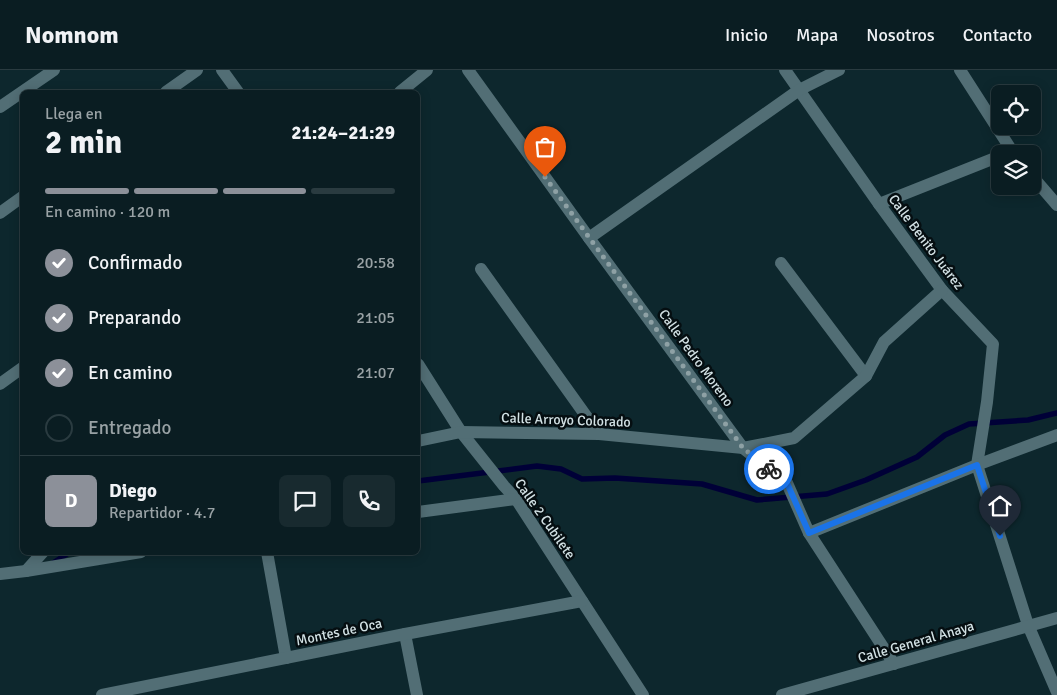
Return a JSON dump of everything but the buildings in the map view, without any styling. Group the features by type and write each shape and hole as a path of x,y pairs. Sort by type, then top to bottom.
{"street":[{"path":"25,90 54,70"},
{"path":"169,90 198,70"},
{"path":"222,70 237,90"},
{"path":"402,90 427,70"},
{"name":"Calle Pedro Moreno","path":"468,70 743,448 787,483 809,533 894,664"},
{"name":"Calle Benito Juárez","path":"785,70 942,290 992,344 987,402 977,465"},
{"path":"589,238 799,90 839,70"},
{"path":"960,70 1003,145"},
{"path":"0,107 20,93"},
{"path":"879,204 991,161"},
{"path":"1041,186 1057,205"},
{"path":"0,213 20,198"},
{"path":"781,263 866,376 884,342 942,290"},
{"path":"481,269 599,434"},
{"name":"Calle 2 Cubilete","path":"420,367 462,432 516,499 643,695"},
{"path":"0,384 20,369"},
{"name":"Calle Arroyo Colorado","path":"420,441 462,432 599,434 743,448 794,438 866,376"},
{"path":"809,533 977,465 1057,435"},
{"path":"977,465 1028,626 1057,692"},
{"path":"420,512 516,499"},
{"path":"26,571 40,555"},
{"path":"0,574 123,555"},
{"path":"268,555 286,658"},
{"name":"Montes de Oca","path":"102,695 405,634 582,601"},
{"name":"Calle General Anaya","path":"787,694 1057,618"},
{"path":"405,634 417,695"}],"waterway":[{"path":"420,481 537,466 561,469 582,479 615,478 702,484 757,500 827,494 866,480 917,457 945,435 969,424 1028,420 1057,413"},
{"path":"53,563 65,555"}],"way so far":[{"path":"545,177 743,448 769,469"}],"route":[{"path":"769,469 787,483 809,533 977,465 1000,536"}]}
